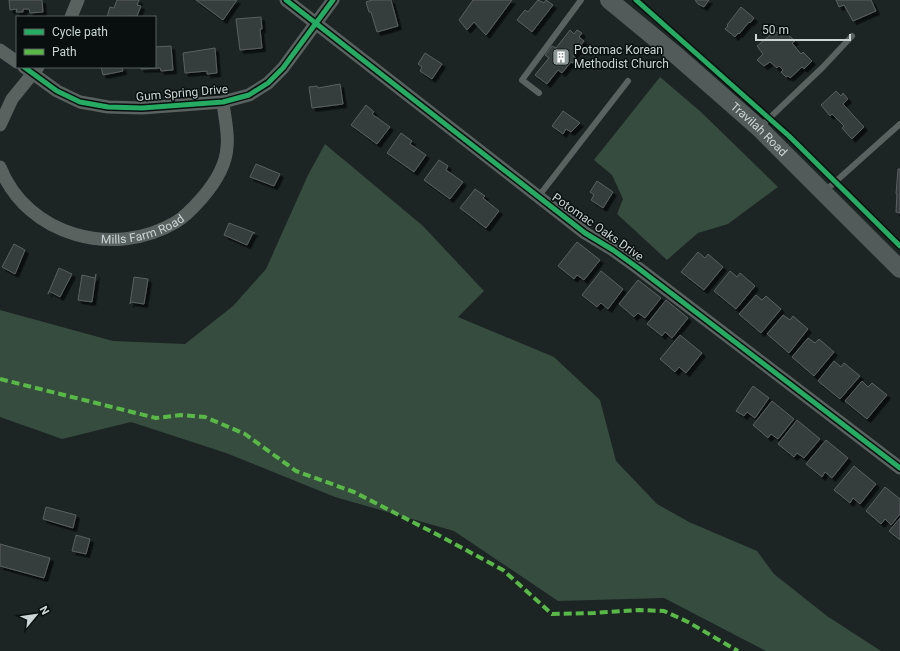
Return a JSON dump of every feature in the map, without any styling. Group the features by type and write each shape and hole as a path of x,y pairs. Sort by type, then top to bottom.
{"main road":[{"name":"Travilah Road","path":"609,0 759,128 900,269"}],"street":[{"path":"71,16 78,0"},
{"name":"Potomac Oaks Drive","path":"286,0 585,233 613,250 644,272 900,468"},
{"name":"Gum Spring Drive","path":"32,69 57,91 80,102 108,107 142,108 223,102 249,95 268,83 283,68 333,0"},
{"path":"0,50 16,61"},
{"path":"0,125 12,99 32,69"},
{"name":"Mills Farm Road","path":"0,167 5,181 18,200 36,216 59,229 96,239 117,240 157,232 177,222 195,206 211,188 222,168 228,147 223,102"}],"lane":[{"path":"539,93 522,80 581,0"},
{"path":"759,128 823,67 852,36"},
{"path":"538,197 628,81"},
{"path":"823,192 900,124"}],"green space":[{"path":"660,77 701,112 778,187 728,224 698,233 667,260 617,214 623,199 612,175 594,160"},
{"path":"325,144 423,226 484,291 458,317 554,357 600,400 616,461 657,504 689,522 757,551 774,574 827,616 881,651 766,651 664,598 558,601 454,531 335,497 226,453 131,422 62,439 0,417 0,310 113,341 185,344 233,306 266,269 308,175"}],"building":[{"path":"9,0 42,0 43,12 30,13 29,9 23,9 23,12 16,12 17,9 10,10"},
{"path":"117,0 139,0 137,5 141,6 137,16 107,16 110,7 114,8"},
{"path":"196,0 237,0 223,20"},
{"path":"372,0 391,0 398,26 377,32 371,12 369,12 366,2"},
{"path":"473,0 512,0 486,35 474,22 467,30 459,20"},
{"path":"538,0 544,3 546,0 553,5 532,32 517,20 525,10 528,12"},
{"path":"695,0 709,0 704,7 698,4"},
{"path":"836,0 871,0 876,11 853,21 844,5 839,7"},
{"path":"741,7 754,18 735,37 725,29"},
{"path":"261,17 262,29 260,29 262,48 240,50 236,19"},
{"name":"Potomac Korean Methodist Church","path":"570,30 574,34 577,30 582,33 579,37 584,41 573,56 576,58 573,63 571,62 562,73 558,70 547,84 535,75 549,58 545,55 552,46 556,48"},
{"path":"775,31 782,36 785,32 795,41 792,43 801,54 803,52 812,61 804,69 802,67 790,78 788,76 786,77 781,72 783,70 779,66 777,68 770,62 764,66 757,60 763,54 757,46"},
{"path":"171,46 173,70 161,71 160,68 141,69 156,68 156,47"},
{"path":"215,48 217,73 207,74 207,71 185,73 183,53"},
{"path":"425,53 442,64 432,79 420,71 422,67 418,64"},
{"path":"101,68 122,68 123,71 103,75"},
{"path":"340,84 343,104 312,108 309,87 317,86 318,88"},
{"path":"836,91 841,96 843,93 848,99 843,104 864,127 852,139 842,128 844,126 832,114 830,116 821,105"},
{"path":"366,105 374,112 372,114 390,127 377,144 351,125"},
{"path":"563,111 580,123 571,132 566,129 563,134 552,126"},
{"path":"401,133 412,141 410,144 426,155 414,172 387,153"},
{"path":"439,160 448,166 446,170 463,182 450,199 424,180"},
{"path":"256,164 280,174 274,186 250,177"},
{"path":"898,169 900,169 900,213 896,212"},
{"path":"597,181 613,192 603,208 591,200 594,195 590,192"},
{"path":"475,189 485,196 483,198 499,211 486,228 460,208"},
{"path":"229,223 255,233 253,233 247,245 224,235"},
{"path":"577,242 600,260 584,280 577,275 574,279 558,266"},
{"path":"14,244 25,250 15,274 2,267"},
{"path":"698,252 705,258 708,254 723,267 704,290 681,272"},
{"path":"59,268 72,274 60,297 49,291"},
{"path":"601,271 623,289 608,309 601,303 597,307 582,295"},
{"path":"730,271 737,277 740,273 755,286 736,309 714,291"},
{"path":"96,274 92,302 78,300 82,275 95,278"},
{"path":"134,277 148,279 144,304 131,302 130,304"},
{"path":"638,280 661,298 645,318 638,313 634,317 619,304"},
{"path":"756,295 762,300 766,296 781,309 761,333 739,314"},
{"path":"666,300 688,318 672,338 665,332 662,336 647,324"},
{"path":"783,315 790,320 793,316 808,329 789,353 767,334"},
{"path":"680,335 702,353 686,373 679,367 675,372 660,359"},
{"path":"808,338 815,343 819,339 834,352 814,376 792,357"},
{"path":"834,361 841,367 844,363 860,376 840,399 818,381"},
{"path":"862,381 868,387 872,383 887,395 867,419 845,401"},
{"path":"753,386 769,398 755,418 747,412 744,416 736,411"},
{"path":"772,401 794,419 778,439 771,434 768,438 753,425"},
{"path":"797,420 820,439 804,458 797,453 794,457 778,444"},
{"path":"826,440 848,458 832,478 825,472 822,477 806,464"},
{"path":"854,466 876,484 860,504 853,498 850,503 834,490"},
{"path":"885,487 900,499 900,514 891,525 885,519 881,524 866,511"},
{"path":"46,507 76,515 73,528 43,519"},
{"path":"900,518 900,540 889,531"},
{"path":"76,535 90,539 86,554 72,551"},
{"path":"0,544 50,558 44,578 0,566"}],"marked path":[{"path":"0,379 156,418 181,415 205,417 245,434 296,471 354,492 503,570 552,614 639,610 664,611 688,622 738,651"}],"cycle path":[{"path":"286,0 585,233 613,250 638,268 900,468"},
{"path":"25,68 57,91 80,102 108,107 142,108 223,102 249,95 268,83 283,68 333,0"},
{"path":"636,0 789,136 900,246"}],"place":[{"name":"Potomac Korean Methodist Church","path":"561,57"}]}
